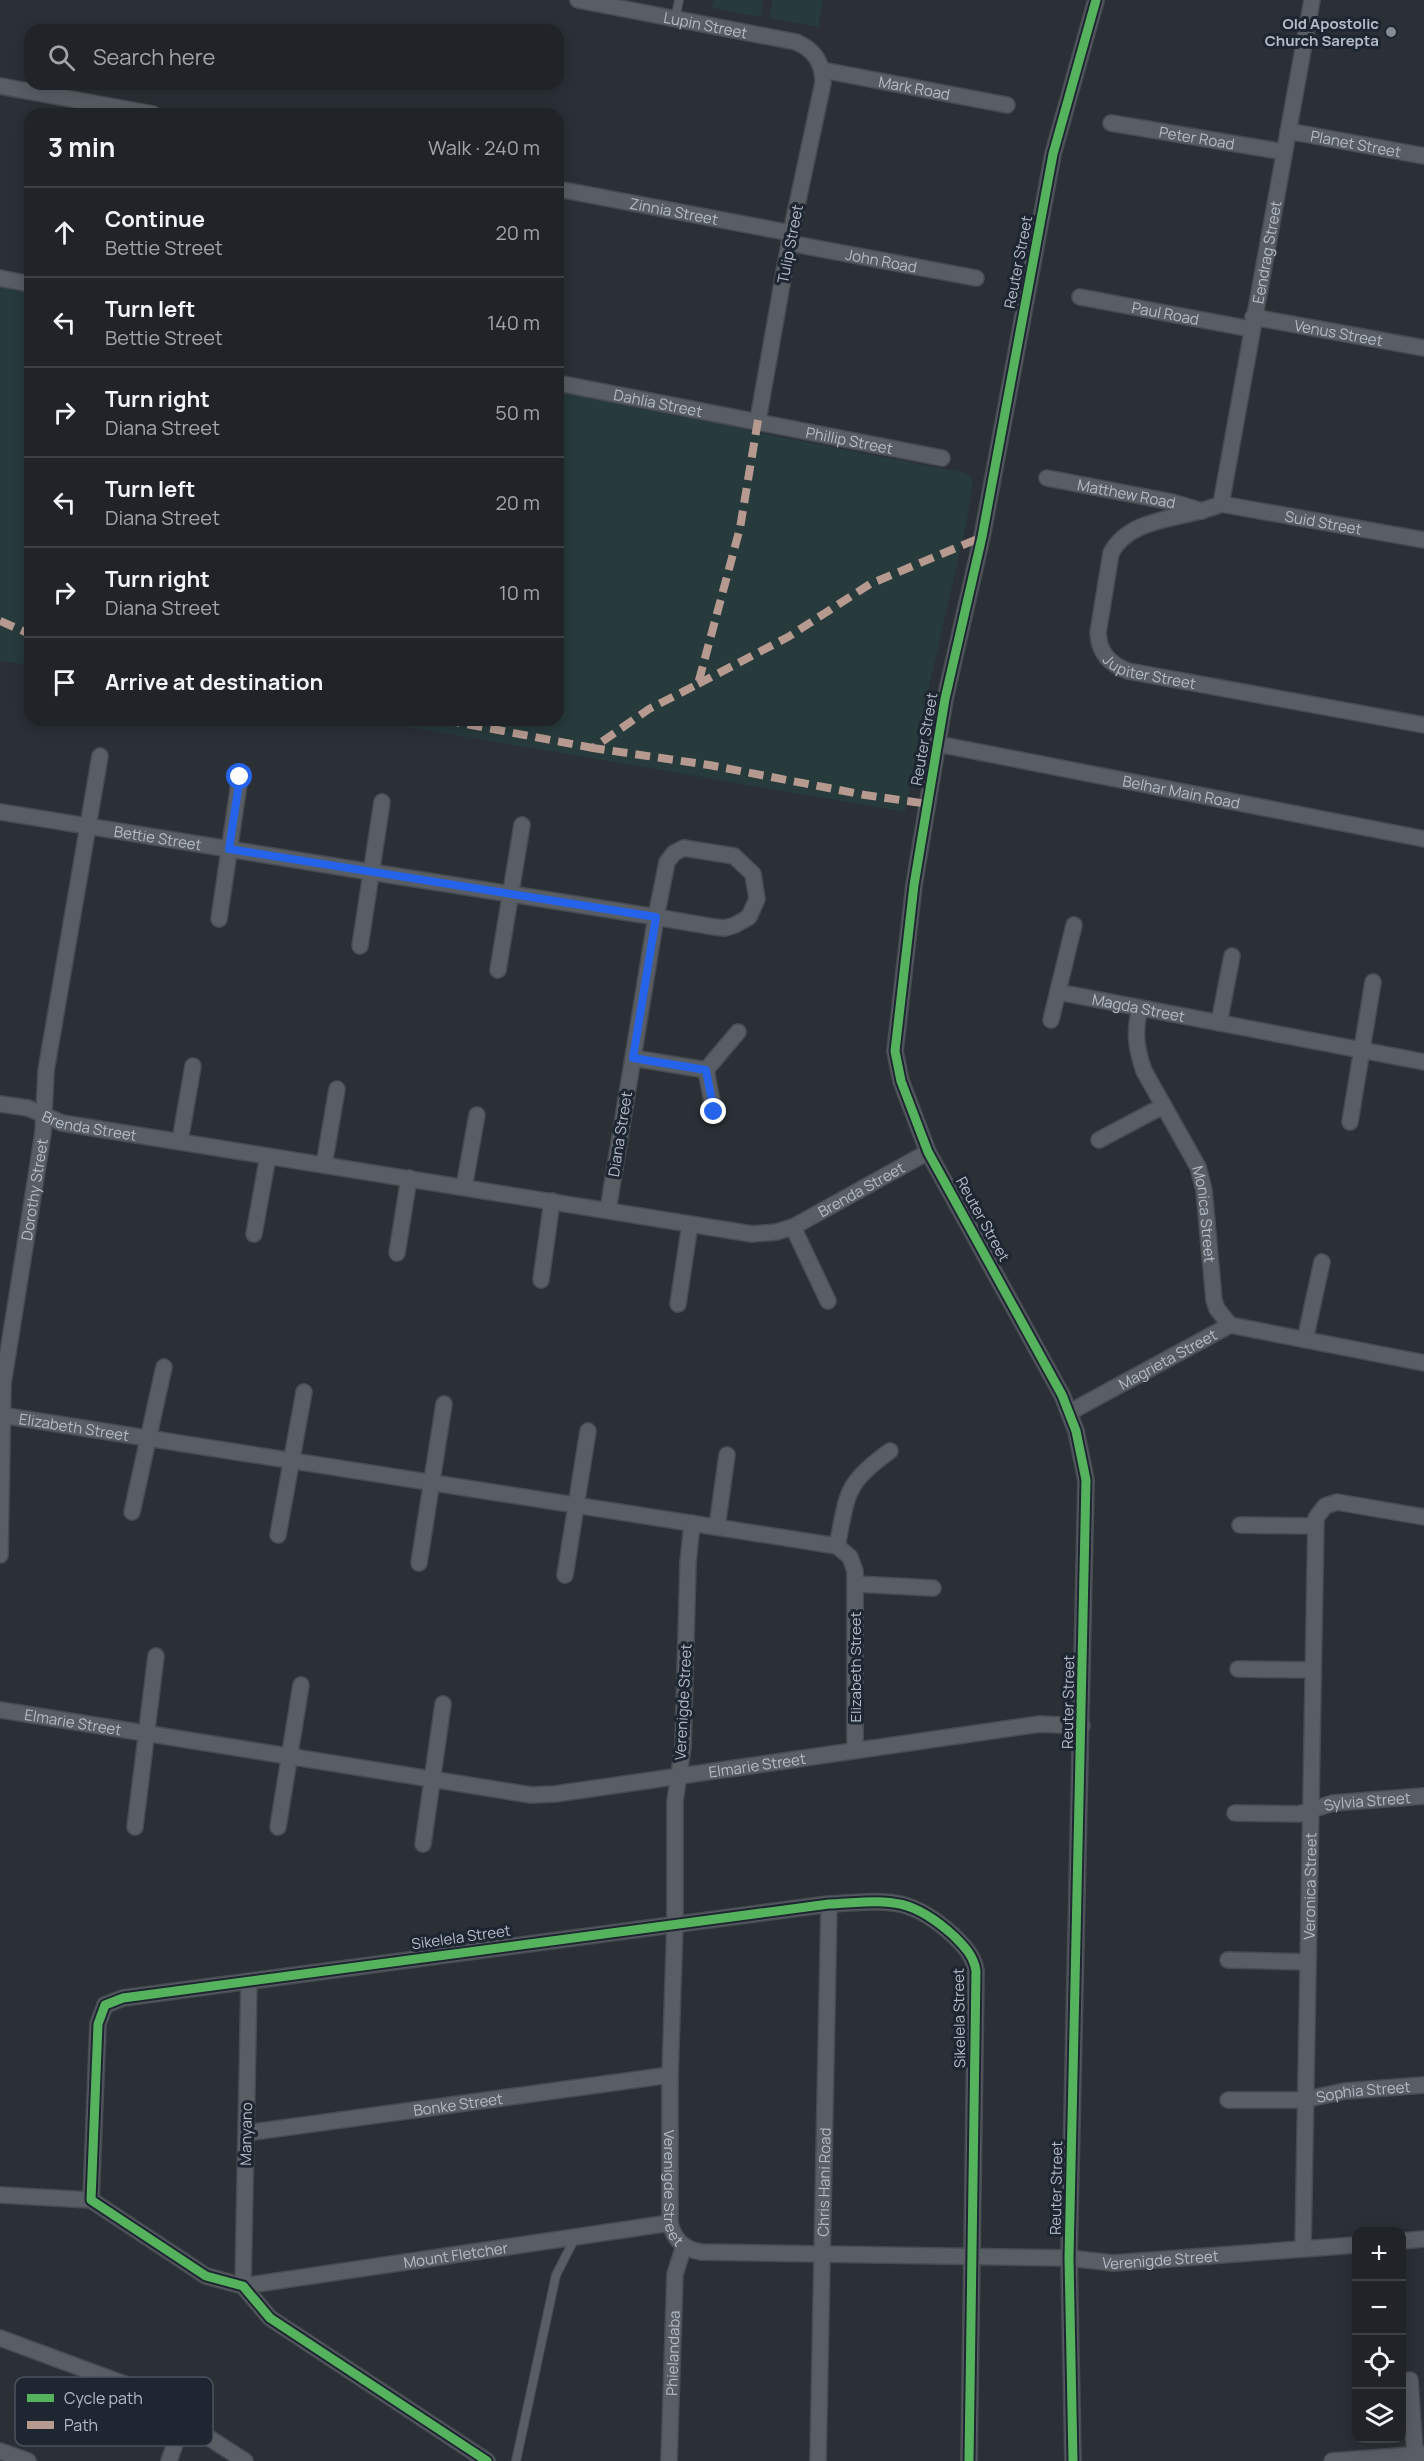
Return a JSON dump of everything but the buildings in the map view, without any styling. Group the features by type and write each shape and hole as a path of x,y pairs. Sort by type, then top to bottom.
{"street":[{"name":"Reuter Street","path":"1073,2461 1069,2258 1087,1505 1082,1455 1070,1412 928,1152 901,1082 895,1050 914,885 938,744 982,537 1053,154 1096,0"},
{"name":"Eendrag Street","path":"1221,504 1312,0"},
{"name":"Lupin Street","path":"588,1 796,42 812,51 822,70"},
{"name":"Mark Road","path":"822,70 1007,105"},
{"name":"Tulip Street","path":"758,420 790,238 823,82 822,70"},
{"path":"0,86 120,108"},
{"name":"Peter Road","path":"1111,123 1284,152"},
{"name":"Planet Street","path":"1288,131 1424,156"},
{"name":"Zinnia Street","path":"564,190 790,238"},
{"name":"John Road","path":"790,238 976,278"},
{"path":"0,278 24,283"},
{"name":"Paul Road","path":"1080,297 1252,323"},
{"name":"Venus Street","path":"1252,323 1424,348"},
{"name":"Dahlia Street","path":"564,384 758,420"},
{"name":"Phillip Street","path":"758,420 784,429 942,458"},
{"name":"Matthew Road","path":"1047,478 1172,502 1205,512"},
{"name":"Jupiter Street","path":"1221,504 1205,512 1141,526 1117,542 1111,553 1098,633 1101,650 1112,664 1128,670 1424,725"},
{"name":"Suid Street","path":"1221,504 1424,540"},
{"name":"Belhar Main Road","path":"938,744 1424,839"},
{"path":"88,826 100,756"},
{"path":"219,919 240,777"},
{"path":"360,946 382,802"},
{"name":"Bettie Street","path":"0,812 714,927 735,925 754,911 757,899 756,882 749,868 734,856 689,848 678,850 667,862 656,917"},
{"path":"498,970 522,825"},
{"name":"Dorothy Street","path":"0,1555 3,1384 44,1133 46,1071 88,826"},
{"name":"Diana Street","path":"608,1210 656,917"},
{"path":"1051,1020 1074,925"},
{"path":"1219,1023 1232,956"},
{"path":"1350,1122 1373,982"},
{"name":"Magda Street","path":"1058,992 1424,1062"},
{"name":"Monica Street","path":"1140,1008 1135,1027 1139,1056 1163,1106 1198,1167 1204,1190 1214,1300 1217,1309 1230,1325"},
{"path":"706,1070 738,1032"},
{"path":"633,1058 706,1070"},
{"path":"180,1141 193,1066"},
{"path":"706,1070 714,1112"},
{"path":"324,1165 337,1089"},
{"name":"Brenda Street","path":"0,1104 28,1108 62,1123 752,1233 776,1232 793,1227 928,1152"},
{"path":"1099,1140 1163,1106"},
{"path":"464,1187 477,1115"},
{"path":"254,1233 268,1156"},
{"path":"397,1254 409,1178"},
{"path":"541,1280 552,1201"},
{"path":"678,1304 690,1224"},
{"path":"793,1227 828,1301"},
{"path":"1305,1340 1323,1262"},
{"name":"Magrieta Street","path":"1070,1412 1230,1325 1424,1363"},
{"name":"Elizabeth Street","path":"132,1512 164,1367"},
{"path":"278,1535 304,1392"},
{"path":"419,1563 444,1404"},
{"name":"Elizabeth Street","path":"1,1415 837,1546 845,1550 854,1563 855,1750"},
{"path":"565,1575 588,1431"},
{"path":"837,1546 849,1490 864,1470 890,1451"},
{"path":"717,1527 726,1455"},
{"path":"1240,1525 1315,1526 1320,1511 1325,1506 1337,1502 1424,1517"},
{"name":"Verenigde Street","path":"692,1523 688,1563 683,1747 675,1801 670,2223 677,2240 684,2246 701,2252 1069,2258 1113,2263 1352,2245"},
{"name":"Veronica Street","path":"1302,2249 1315,1526"},
{"path":"855,1584 933,1588"},
{"path":"135,1827 156,1656"},
{"path":"1238,1669 1313,1670"},
{"path":"278,1827 301,1685"},
{"path":"423,1844 443,1704"},
{"name":"Elmarie Street","path":"0,1710 542,1795 1040,1724 1082,1726"},
{"name":"Sylvia Street","path":"1310,1810 1333,1803 1424,1796"},
{"name":"Veronica Street","path":"1235,1813 1299,1814 1310,1810"},
{"name":"Sikelela Street","path":"91,2200 98,2024 101,2011 116,1999 829,1904 886,1901 912,1906 952,1934 975,1964 969,2461"},
{"name":"Chris Hani Road","path":"819,2461 829,1904"},
{"name":"Veronica Street","path":"1228,1960 1307,1962"},
{"name":"Manyano","path":"243,2286 249,1981"},
{"name":"Bonke Street","path":"246,2133 670,2075"},
{"name":"Sophia Street","path":"1303,2100 1345,2091 1424,2085"},
{"path":"1228,2100 1303,2100"},
{"path":"0,2195 91,2200 206,2276 243,2286 270,2318 487,2461"},
{"name":"Mount Fletcher","path":"243,2286 670,2223"},
{"path":"1406,2241 1424,2239"},
{"name":"Phielandaba","path":"669,2461 675,2274 684,2246"},
{"path":"0,2338 105,2377"},
{"path":"1332,2461 1420,2454 1410,2380"},
{"path":"213,2440 245,2461"},
{"path":"169,2461 174,2446"},
{"path":"0,2451 28,2461"}],"lane":[{"path":"675,19 679,0"},
{"path":"516,2461 556,2275 576,2237"}],"shaded area":[{"path":"714,0 763,0 760,17 712,8"},
{"path":"773,0 823,0 818,27 769,18"},
{"path":"0,286 24,291 24,664 0,661"},
{"path":"564,390 732,421 749,431 966,473 973,481 966,525 930,682 905,812 403,726 564,726"}],"marked path":[{"path":"758,420 740,528 698,684 649,709 593,748 709,765 865,795 928,804"},
{"path":"698,684 788,637 870,584 982,537"},
{"path":"0,621 24,631"},
{"path":"477,726 593,748"}],"cycle path":[{"path":"1073,2461 1069,2258 1086,1480 1076,1431 1062,1395 928,1152 901,1081 895,1051 914,885 945,699 982,537 1053,154 1096,0"},
{"path":"487,2461 270,2318 243,2286 206,2276 91,2200 98,2024 105,2005 123,1998 829,1904 896,1903 923,1913 954,1936 971,1956 976,1971 969,2461"}],"place":[{"name":"Old Apostolic Church Sarepta","path":"1391,32"}],"route":[{"path":"240,777 229,849 656,917 633,1058 706,1070 714,1112"}]}
